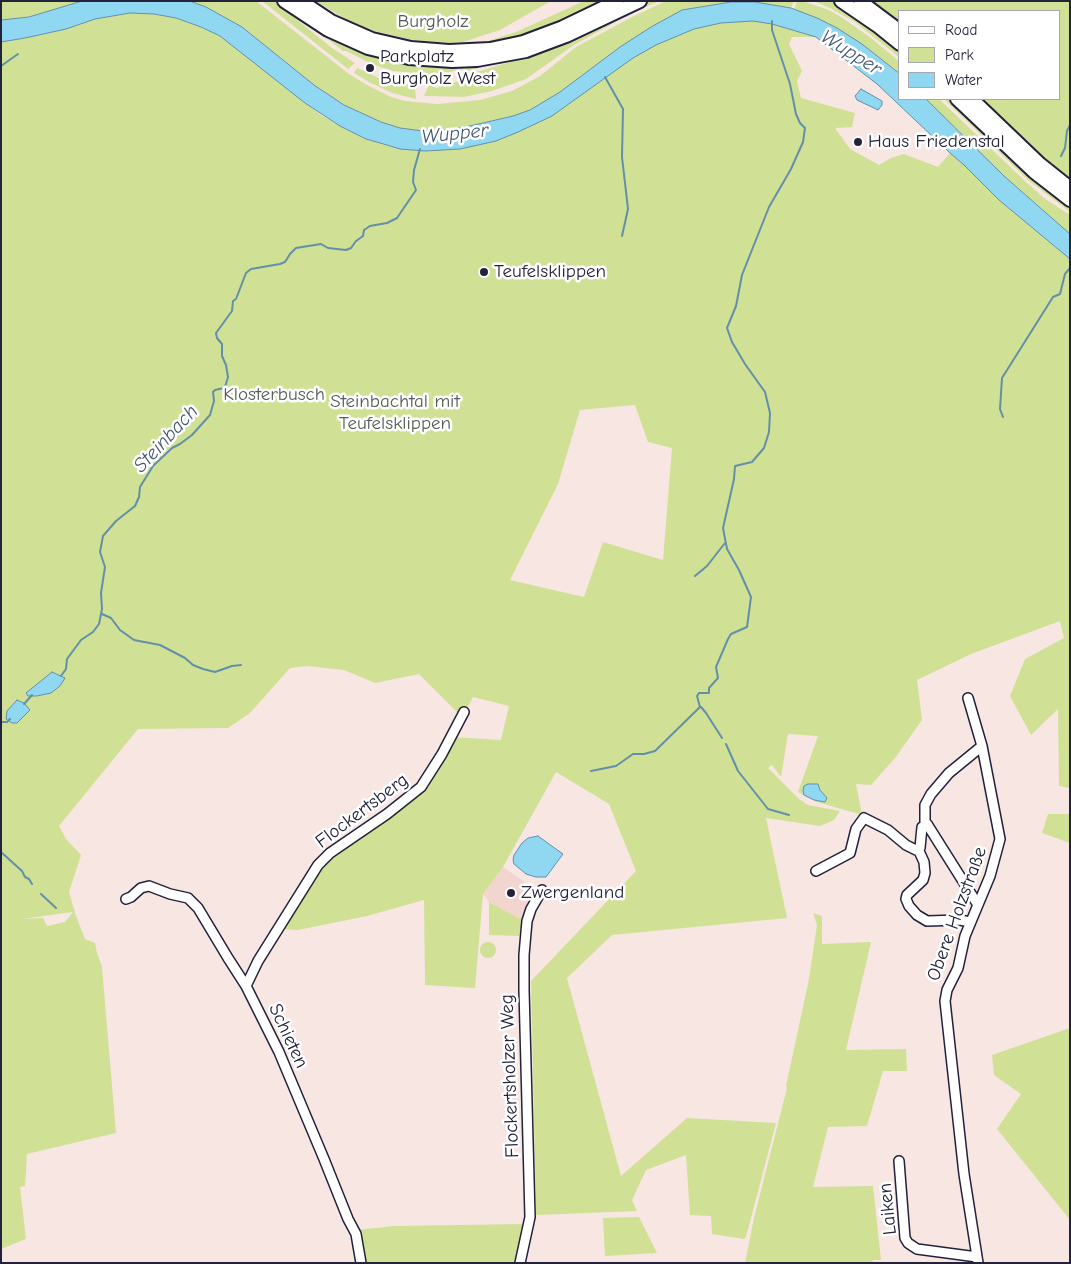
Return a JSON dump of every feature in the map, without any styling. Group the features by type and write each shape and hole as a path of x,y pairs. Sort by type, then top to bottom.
{"highway":[{"path":"284,1 328,30 368,48 409,58 452,61 484,59 526,51 566,36 640,1"},
{"path":"301,1 331,21 372,39 411,48 456,51 490,49 523,42 563,27 617,1"},
{"path":"840,1 898,42"},
{"path":"860,1 898,30"},
{"path":"958,100 1034,172 1070,200"},
{"path":"973,100 1040,164 1070,188"}],"street":[{"name":"Obere Holzstraße","path":"968,698 982,746 999,828 1000,843 990,876 965,936 958,968 947,990 945,1001 964,1174 977,1260"},
{"name":"Flockertsberg","path":"246,986 258,961 318,865 330,853 387,814 421,786 442,754 464,712"},
{"path":"970,922 960,920 928,921 909,906 906,897 923,880 925,873 924,862 918,849 920,846 921,830 925,824 926,806 930,794 949,772 982,746"},
{"path":"816,871 850,853 854,834 864,818 888,830 912,849 918,849"},
{"path":"925,824 930,826 978,905"},
{"name":"Schieten","path":"126,899 131,898 141,888 149,886 170,894 182,895 191,900 198,908 246,986 278,1052 356,1234 361,1263"},
{"name":"Flockertsholzer Weg","path":"520,1263 530,1216 524,955 527,921 531,908 542,890"},
{"name":"Laiken","path":"899,1161 905,1238 908,1243 917,1249 977,1260"}],"shaded area":[{"name":"Zwergenland","path":"503,867 538,891 522,920 489,902 483,894"}],"green space":[{"path":"1,1 82,1 29,17 1,20"},
{"path":"190,1 256,1 349,74 367,85 391,97 405,101 437,104 480,100 512,91 540,76 576,47 666,1 794,1 791,8 755,2 731,2 682,10 620,47 560,92 530,110 470,126 448,130 423,131 400,128 381,122 344,105 314,85 242,27 206,7"},
{"path":"262,1 274,1 332,48 355,63 348,69"},
{"name":"Burgholz","path":"316,1 551,1 500,30 463,42 449,43 413,40 374,31 352,23"},
{"path":"584,1 608,1 559,24 508,42 475,45 516,32"},
{"path":"648,1 659,1 632,13 574,45 526,79 492,91 464,97 424,96 429,85 437,88 446,84 474,78 470,74 543,52 571,41 600,24"},
{"path":"797,1 802,1 829,10 841,17 898,60 898,72 862,44 817,18 794,10"},
{"path":"814,1 832,1 847,10 877,31 898,49 898,56 855,22"},
{"path":"870,1 1070,1 1070,179 1044,159 981,100 1061,100 1061,10 898,10 898,22"},
{"name":"Klosterbusch","path":"130,13 154,14 176,18 201,27 220,36 321,115 366,139 508,127 624,52 726,15 772,24 816,37 792,37 789,44 802,71 797,81 801,98 855,113 852,127 835,128 850,149 879,165 891,158 904,154 938,167 950,153 999,200 1070,259 1070,788 1059,786 1058,709 1031,735 1010,696 1025,659 1064,638 1060,621 971,654 917,680 922,720 895,758 871,785 856,784 862,815 817,802 798,792 818,736 788,734 781,777 772,765 768,768 799,799 808,805 840,811 834,820 820,826 766,818 787,918 612,935 567,978 621,1176 687,1118 776,1123 744,1239 712,1234 711,1216 690,1215 686,1155 646,1170 632,1200 637,1211 536,1215 531,981 636,871 609,804 556,772 503,867 483,894 475,988 425,985 424,900 367,916 298,930 281,929 315,873 331,854 426,784 452,737 501,740 509,706 473,697 459,725 457,712 419,674 375,683 344,670 307,666 290,668 250,713 228,728 138,729 59,826 66,839 81,855 69,892 85,939 95,943 102,967 116,1133 27,1154 25,1186 20,1187 26,1239 1,1249 1,42 66,29 95,19","holes":["635,405 648,442 672,448 663,560 603,542 584,597 510,580 558,484 580,410","73,912 65,922 47,926 43,918 22,919"]},
{"path":"308,24 498,61 468,71 465,69 440,74 393,71 343,51"},
{"path":"357,68 383,80 382,74 398,78 400,83 409,84 415,89 416,99 392,93 369,82 354,73"},
{"path":"927,100 940,100 1044,198 1070,215 1070,234 1004,176"},
{"path":"945,100 953,100 1070,205 1070,212 1028,180"},
{"path":"1048,814 1070,814 1070,843 1042,833"},
{"path":"489,902 522,920 520,936 489,935"},
{"path":"813,913 822,916 822,944 871,942 846,1050 906,1049 907,1071 883,1071 867,1126 828,1127 813,1187 873,1186 881,1260 873,1260 872,1263 745,1263 754,1218 787,1088 809,979 817,925"},
{"path":"488,942 494,944 496,950 494,956 488,958 482,956 480,950 482,944"},
{"path":"1070,1028 1070,1220 997,1129 1021,1094 994,1075 992,1055"},
{"path":"639,1217 657,1253 605,1256 603,1218"},
{"path":"525,1224 517,1263 362,1263 357,1230 394,1226"}],"water":[{"name":"Wupper","path":"82,1 190,1 206,7 242,27 314,85 344,105 381,122 400,128 423,131 448,130 470,126 530,110 560,92 620,47 682,10 731,2 755,2 791,8 837,28 862,44 898,72 898,100 927,100 1004,176 1070,234 1070,259 999,200 877,84 816,37 772,24 753,21 721,23 694,29 656,45 633,58 552,116 518,132 496,141 460,149 425,151 400,149 366,139 340,126 305,103 220,36 176,18 154,14 130,13 95,19 66,29 1,42 1,20 29,17"},
{"path":"861,89 882,101 882,105 878,110 857,100 855,96"},
{"path":"52,672 65,678 60,686 51,693 28,696 26,693"},
{"path":"17,700 24,703 30,710 17,723 12,723 6,719 7,711"},
{"path":"818,784 820,790 827,798 825,802 814,800 804,795 804,786"},
{"path":"538,836 563,854 546,877 526,874 514,864 513,860 522,843 528,838"}],"waterway":[{"path":"591,771 616,766 633,754 655,751 700,707 697,696 699,693 709,693 709,688 718,678 716,667 728,639 731,634 747,627 751,597 727,549 723,528 735,466 752,462 764,448 769,432 770,413 765,392 745,364 732,342 727,328 736,306 742,275 769,207 791,169 803,142 805,128 800,123 796,114 790,84 772,30 772,21"},
{"path":"1,66 18,54"},
{"path":"605,77 623,109 622,157 628,209 622,236"},
{"path":"1061,156 1065,148 1067,131 1070,125"},
{"name":"Steinbach","path":"61,676 66,669 67,659 81,640 93,632 99,624 105,567 100,552 103,536 116,521 135,506 139,497 140,487 153,466 172,448 192,435 210,415 214,401 213,392 224,388 226,384 228,377 222,356 222,344 217,338 216,333 232,311 233,301 236,299 246,273 251,269 285,262 296,248 321,244 328,248 346,250 351,248 363,236 364,230 370,226 387,223 397,218 416,190 413,182 414,170 420,149"},
{"path":"1003,417 1000,409 1002,378 1053,297 1060,294 1065,274 1070,268"},
{"path":"695,576 707,566 725,543"},
{"path":"102,614 111,618 120,630 134,640 160,645 203,669 215,672 241,665"},
{"name":"Steinbach","path":"24,704 32,695"},
{"path":"701,707 722,738"},
{"name":"Steinbach","path":"1,722 7,722 10,719"},
{"path":"726,744 738,771 768,809 789,815"},
{"path":"1,852 22,871 32,884"},
{"path":"41,894 56,908"}],"place":[{"name":"Parkplatz Burgholz West","path":"370,68"},
{"name":"Haus Friedenstal","path":"858,142"},
{"name":"Teufelsklippen","path":"484,272"},
{"name":"Zwergenland","path":"511,893"}],"park label":[{"name":"Steinbachtal mit Teufelsklippen","path":"395,413"}]}
